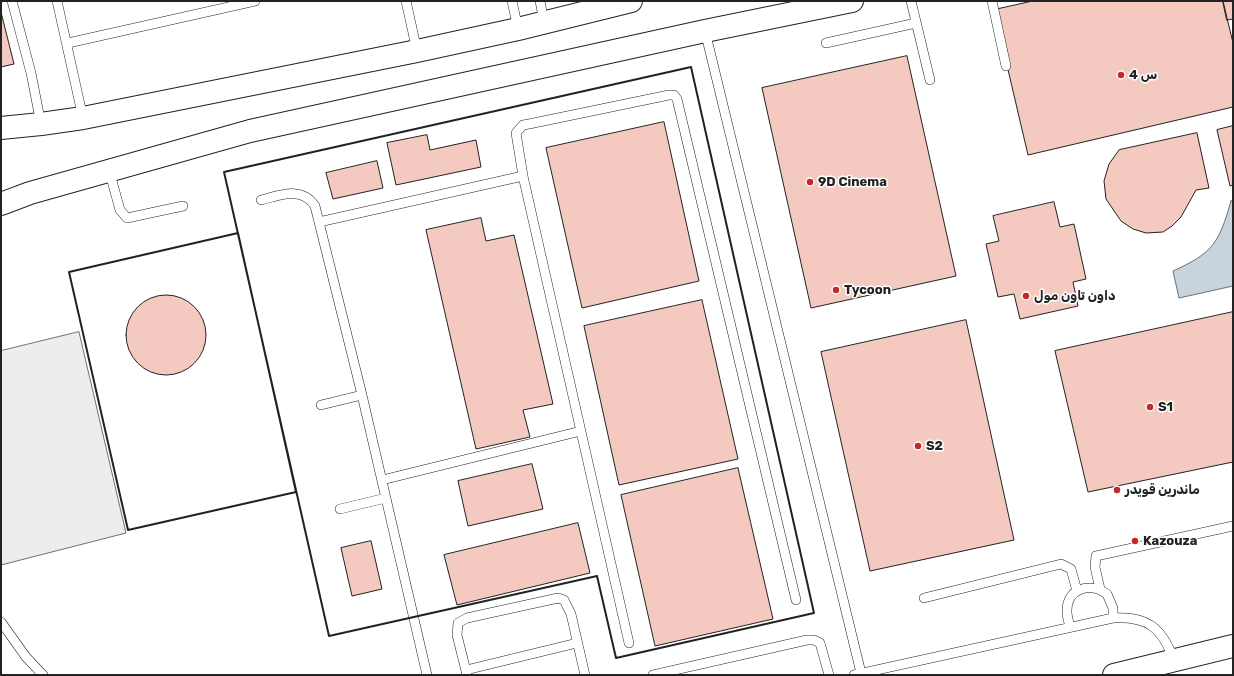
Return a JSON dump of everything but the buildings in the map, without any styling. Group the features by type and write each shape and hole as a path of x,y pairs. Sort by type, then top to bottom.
{"street":[{"path":"1,128 83,118 418,51 518,29 631,1"},
{"path":"1,204 30,193 250,131 705,31 852,1"},
{"path":"1114,675 1233,646"}],"lane":[{"path":"12,1 31,73 41,124"},
{"path":"57,1 68,43 83,118"},
{"path":"68,43 255,1"},
{"path":"406,1 418,51"},
{"path":"512,1 518,29"},
{"path":"540,1 544,22"},
{"path":"911,1 930,80"},
{"path":"992,1 1006,66"},
{"path":"826,43 916,23"},
{"path":"705,31 858,674 1070,627 1113,618 1126,617 1150,625 1167,642 1174,660"},
{"path":"629,643 523,176 516,133 522,125 669,95 674,95 677,99 796,600"},
{"path":"109,170 120,210 127,218 183,206"},
{"path":"319,222 523,176"},
{"path":"261,200 289,193 300,193 311,200 315,206 362,395 427,675"},
{"path":"321,405 362,395"},
{"path":"382,480 581,431"},
{"path":"340,509 386,498"},
{"path":"1100,589 1095,567 1096,556 1233,526"},
{"path":"924,598 1061,564 1071,569 1077,591"},
{"path":"1070,627 1067,611 1071,596 1077,591 1092,587 1100,589 1107,594 1111,600 1113,618"},
{"path":"577,643 467,672 456,629 458,623 467,618 558,598 564,600 568,605 585,675"},
{"path":"1,622 26,657 43,675"},
{"path":"653,675 807,640 814,640 820,643 829,675"}],"shaded area":[{"path":"1231,201 1233,201 1233,286 1179,298 1173,271 1186,265 1206,252 1212,245 1218,237"},
{"path":"79,332 126,533 1,565 1,351"}],"wall":[{"path":"691,67 814,613 616,658 597,576 329,636 224,172 691,67"},
{"path":"238,233 296,492 128,530 69,272 238,233"}],"place":[{"name":"س 4","path":"1121,75"},
{"name":"9D Cinema","path":"810,182"},
{"name":"Tycoon","path":"836,290"},
{"name":"داون تاون مول","path":"1026,296"},
{"name":"S1","path":"1150,407"},
{"name":"S2","path":"918,446"},
{"name":"ماندرين قويدر","path":"1117,490"},
{"name":"Kazouza","path":"1135,541"}]}
